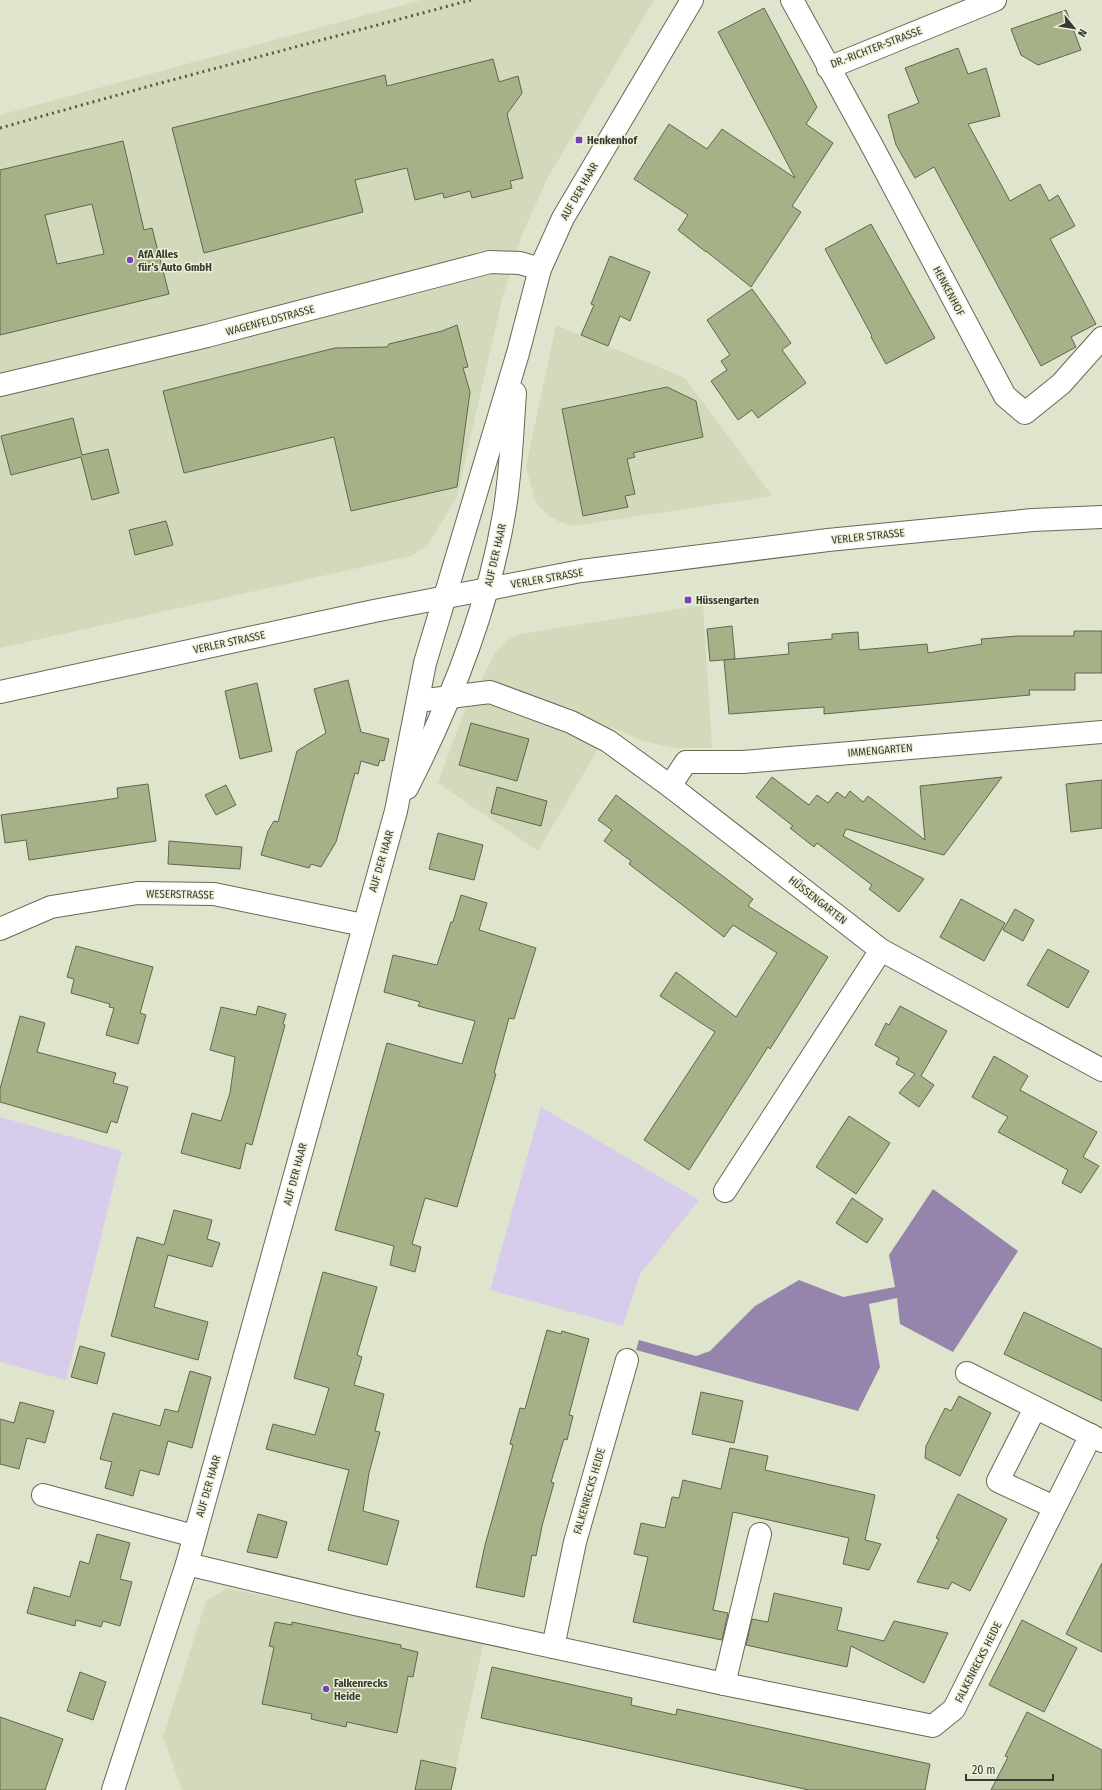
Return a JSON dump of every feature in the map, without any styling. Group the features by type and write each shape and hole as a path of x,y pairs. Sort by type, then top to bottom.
{"street":[{"name":"AUF DER HAAR","path":"113,1790 187,1564 363,925 396,811 425,663 518,354 540,269 563,218 692,0"},
{"name":"DR.-RICHTER-STRASSE","path":"792,0 828,68 995,0"},
{"name":"HENKENHOF","path":"828,68 870,142 1005,396 1025,413 1061,384 1102,338"},
{"name":"WAGENFELDSTRASSE","path":"0,385 208,336 490,262 520,263 540,269"},
{"name":"AUF DER HAAR","path":"396,811 430,743 450,697 487,588 504,512 518,354"},
{"name":"VERLER STRASSE","path":"0,692 487,588 581,571 828,540 1033,520 1102,517"},
{"name":"HÜSSENGARTEN","path":"418,701 490,692 571,722 608,741 670,786 881,950 1102,1070"},
{"name":"IMMENGARTEN","path":"670,786 686,762 743,762 1102,732"},
{"name":"WESERSTRASSE","path":"0,928 51,907 138,893 214,894 363,925"},
{"path":"725,1191 881,950"},
{"name":"FALKENRECKS HEIDE","path":"553,1647 575,1542 627,1360"},
{"name":"FALKENRECKS HEIDE","path":"187,1564 355,1604 553,1647 724,1684 933,1726 954,1709 1054,1508 1096,1438 967,1373"},
{"path":"1036,1408 998,1481 1054,1508"},
{"path":"42,1495 194,1536"},
{"path":"724,1684 760,1534"}],"shaded area":[{"path":"421,0 654,0 548,177 522,235 502,299 457,497 427,546 411,556 0,648 0,115"},
{"path":"556,325 685,378 772,496 572,526 560,522 546,514 535,501 526,466"},
{"path":"703,605 712,748 675,748 643,741 611,727 538,851 438,783 463,715 495,653 506,641 520,634"},
{"path":"541,1107 699,1200 640,1274 623,1326 490,1290"},
{"path":"0,1117 122,1151 66,1380 0,1362"},
{"path":"933,1189 1018,1251 953,1352 900,1324 897,1298 869,1304 880,1367 858,1411 636,1350 639,1340 696,1356 710,1351 755,1306 799,1280 843,1297 895,1287 889,1255"},
{"name":"Falkenrecks Heide","path":"227,1588 484,1642 451,1790 182,1790 163,1737 206,1601"}],"building":[{"path":"764,8 817,107 806,124 833,143 792,206 801,212 751,287 678,230 688,215 634,179 669,124 707,149 722,129 795,178 718,32"},
{"path":"1066,10 1081,50 1038,65 1021,55 1011,29"},
{"path":"958,48 968,74 986,68 1000,116 968,124 1010,201 1040,184 1049,201 1058,195 1075,226 1050,239 1096,324 1071,337 1076,347 1041,366 934,167 915,178 896,145 888,115 919,103 905,68"},
{"path":"493,59 499,82 518,76 522,93 507,114 523,178 510,181 512,188 472,198 470,191 444,198 443,193 415,200 407,168 355,180 363,212 204,253 172,128 385,75 387,86"},
{"path":"123,141 144,230 152,228 169,294 0,335 0,170","holes":["92,204 104,254 57,264 45,215"]},
{"path":"871,224 935,338 886,364 825,249"},
{"path":"610,256 650,272 630,321 620,316 608,346 581,335 594,305 591,304"},
{"path":"752,289 791,343 782,350 806,383 758,418 752,410 738,420 711,381 727,370 721,361 730,355 707,320"},
{"path":"457,325 468,367 463,368 470,392 457,487 351,511 334,437 184,473 163,391 335,348 387,347 389,344 442,331"},
{"path":"667,387 696,401 703,437 633,453 635,457 627,459 635,494 625,496 628,507 583,516 562,409"},
{"path":"73,418 82,455 108,449 119,493 92,500 81,457 11,475 1,436"},
{"path":"166,521 173,545 135,555 129,530"},
{"path":"732,626 735,659 710,661 707,629"},
{"path":"1074,631 1102,631 1102,673 1075,673 1075,690 1029,690 1030,695 824,714 824,707 729,714 724,660 789,654 788,643 832,639 832,634 858,632 859,650 927,644 928,653 982,644 981,639 1017,636 1074,636"},
{"path":"348,680 361,732 389,739 384,761 380,760 378,766 361,761 358,774 355,773 336,842 321,867 311,864 309,868 261,855 268,831 274,821 278,822 297,751 326,733 314,689"},
{"path":"257,683 272,751 240,759 225,691"},
{"path":"471,723 529,739 517,781 459,765"},
{"path":"772,777 809,805 817,795 828,803 837,792 845,798 850,791 863,802 868,796 925,840 920,786 1002,777 944,855 846,829 843,836 924,879 899,912 869,889 872,885 817,843 814,847 790,828 793,826 756,797"},
{"path":"1102,780 1102,828 1071,832 1066,784"},
{"path":"148,784 156,841 29,860 26,840 5,843 1,815 118,798 117,788"},
{"path":"226,785 236,805 216,815 205,795"},
{"path":"497,787 547,801 541,826 491,813"},
{"path":"616,795 753,899 748,906 828,957 770,1049 768,1047 689,1170 644,1140 715,1032 660,996 676,972 736,1017 777,953 733,925 724,937 629,864 631,861 604,841 612,830 598,820"},
{"path":"438,833 483,845 474,880 429,869"},
{"path":"169,841 242,847 240,869 168,864"},
{"path":"461,895 487,903 479,930 536,948 514,1019 509,1018 494,1073 496,1074 457,1207 425,1198 412,1244 421,1247 415,1272 390,1265 394,1246 335,1230 387,1043 462,1064 475,1021 418,1006 420,1002 384,992 393,955 437,965"},
{"path":"961,899 1005,923 984,961 940,937"},
{"path":"1015,909 1034,920 1023,941 1003,930"},
{"path":"76,946 153,967 140,1013 146,1015 138,1044 106,1035 114,1008 109,1007 110,1004 71,993 74,979 67,977"},
{"path":"1048,949 1089,971 1068,1008 1027,985"},
{"path":"258,1006 286,1014 283,1024 285,1025 252,1145 246,1143 240,1169 181,1153 192,1113 221,1121 230,1093 235,1057 210,1050 221,1007 256,1015"},
{"path":"900,1006 947,1031 921,1076 934,1085 919,1107 899,1093 915,1074 896,1064 899,1058 875,1045 886,1023 889,1025"},
{"path":"20,1016 45,1023 37,1052 116,1073 113,1083 128,1087 117,1123 111,1121 107,1133 0,1102 0,1089"},
{"path":"994,1056 1028,1076 1020,1090 1097,1132 1083,1157 1099,1166 1081,1193 1062,1183 1068,1170 998,1132 1008,1117 972,1097"},
{"path":"849,1116 890,1143 856,1194 816,1167"},
{"path":"852,1198 883,1219 867,1243 836,1223"},
{"path":"174,1210 212,1220 207,1239 220,1243 212,1267 168,1255 154,1307 208,1322 198,1360 111,1336 137,1237 164,1245"},
{"path":"323,1272 377,1287 357,1355 362,1357 354,1385 384,1394 375,1431 380,1432 369,1473 363,1511 399,1521 387,1565 328,1550 349,1470 266,1449 273,1424 315,1435 329,1388 294,1378"},
{"path":"1024,1312 1102,1349 1102,1401 1004,1354"},
{"path":"547,1330 561,1334 562,1331 589,1339 569,1415 573,1416 567,1440 564,1439 551,1482 554,1483 542,1526 536,1556 532,1555 524,1597 476,1587 485,1545 513,1445 510,1444 520,1408 525,1409"},
{"path":"80,1346 105,1353 97,1384 71,1377"},
{"path":"190,1371 211,1377 192,1448 168,1441 159,1475 140,1470 133,1496 105,1488 112,1462 100,1459 113,1413 160,1426 165,1409 178,1412"},
{"path":"701,1392 743,1401 734,1443 692,1434"},
{"path":"959,1396 991,1413 960,1476 925,1458 926,1446 945,1408 951,1411"},
{"path":"20,1402 54,1411 45,1443 27,1438 19,1469 0,1464 0,1419 14,1423"},
{"path":"730,1448 768,1456 765,1470 875,1495 865,1540 881,1544 869,1570 843,1564 849,1538 733,1512 713,1610 728,1613 722,1640 633,1622 648,1557 634,1554 641,1523 665,1528 672,1497 679,1498 683,1480 721,1489"},
{"path":"958,1494 1007,1519 970,1591 952,1582 948,1589 917,1582 939,1539 936,1538"},
{"path":"258,1514 287,1522 277,1558 247,1552"},
{"path":"97,1534 130,1543 120,1579 132,1582 120,1626 103,1621 101,1627 76,1620 75,1626 27,1613 34,1587 70,1597 80,1561 89,1564"},
{"path":"1102,1563 1102,1652 1066,1634"},
{"path":"774,1593 842,1608 837,1630 884,1641 894,1621 948,1633 924,1683 851,1646 847,1667 746,1645 752,1619 768,1622"},
{"path":"1022,1620 1077,1648 1044,1712 989,1685"},
{"path":"275,1622 292,1625 292,1622 401,1645 401,1648 418,1652 413,1677 408,1676 397,1733 347,1722 346,1727 311,1719 312,1714 262,1704 274,1647 269,1646"},
{"path":"492,1667 632,1698 631,1705 676,1715 677,1709 930,1764 925,1790 809,1790 481,1718"},
{"path":"80,1672 106,1682 93,1720 67,1711"},
{"path":"1027,1712 1102,1750 1102,1790 991,1790 1008,1757 1005,1756"},
{"path":"0,1717 63,1739 45,1790 0,1790"},
{"path":"421,1760 456,1768 451,1790 415,1790"}],"railway":[{"path":"0,128 157,84 471,0"}],"place":[{"name":"Henkenhof","path":"579,140"},
{"name":"AfA Alles für's Auto GmbH","path":"130,260"},
{"name":"Hüssengarten","path":"688,600"},
{"name":"Falkenrecks Heide","path":"326,1689"}]}
